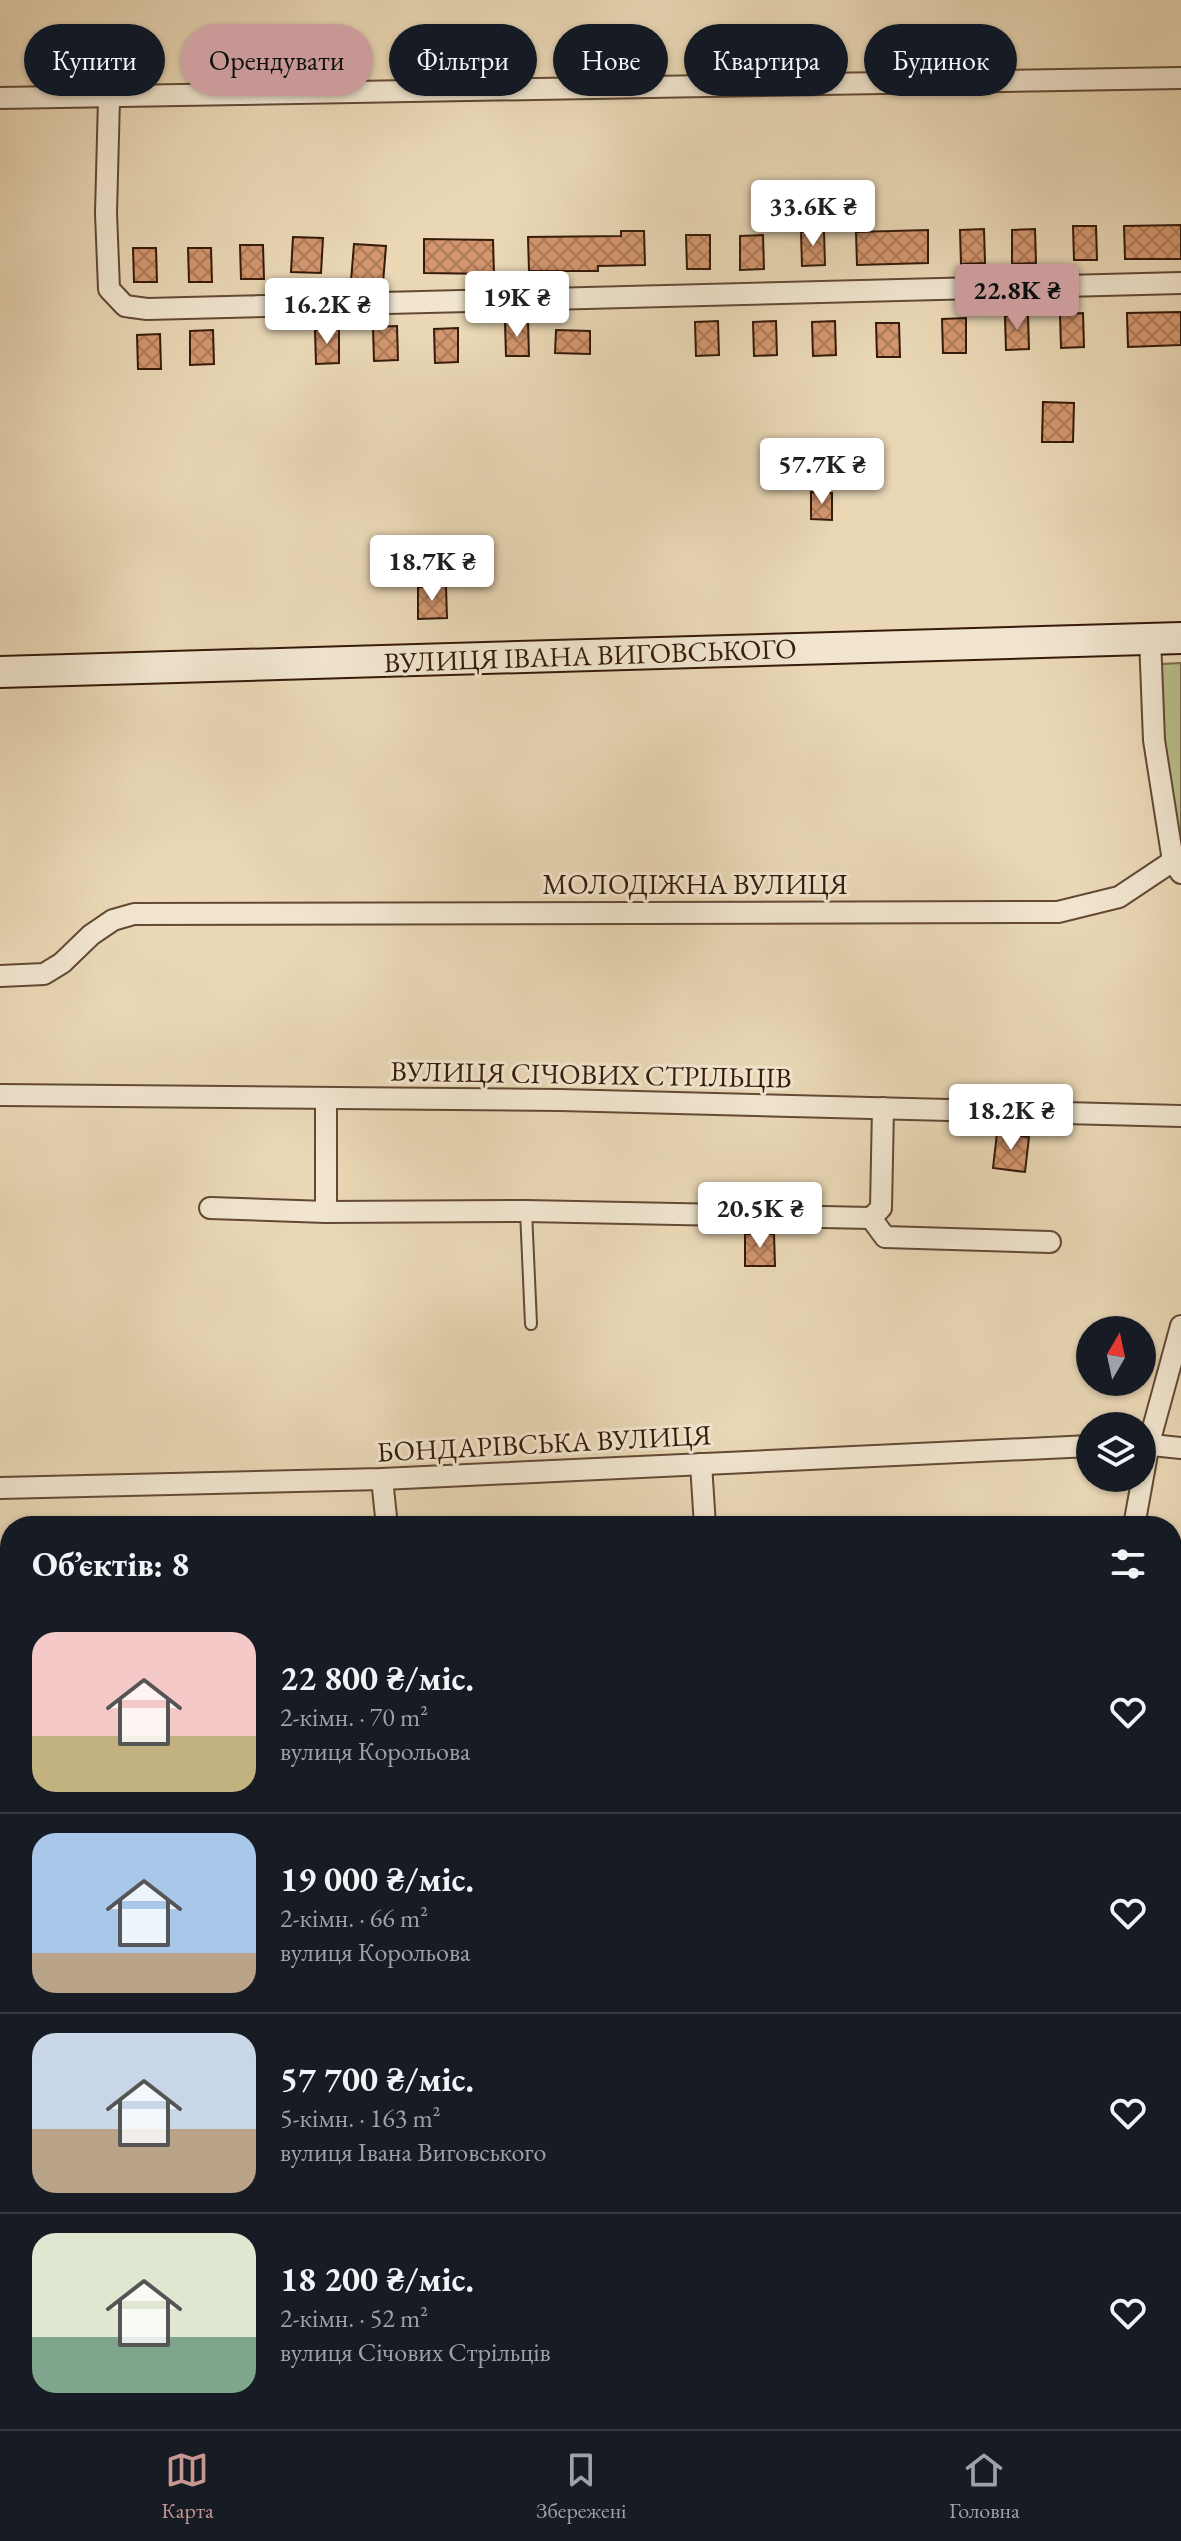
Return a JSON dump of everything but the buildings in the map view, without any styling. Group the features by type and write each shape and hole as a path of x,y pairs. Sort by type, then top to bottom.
{"street":[{"path":"0,98 1181,78"},
{"path":"109,98 106,213 109,289 125,306 147,309 1181,283"},
{"name":"МОЛОДІЖНА ВУЛИЦЯ","path":"0,976 44,974 113,920 134,914 1058,912 1119,897 1177,867 1154,740 1150,638"},
{"name":"ВУЛИЦЯ ІВАНА ВИГОВСЬКОГО","path":"0,672 1181,638"},
{"name":"ВУЛИЦЯ СІЧОВИХ СТРІЛЬЦІВ","path":"0,1095 560,1100 1181,1116"},
{"path":"326,1098 326,1212"},
{"path":"210,1208 871,1218 881,1208 883,1108"},
{"path":"871,1218 885,1237 1050,1242"},
{"path":"1155,1412 1181,1326"},
{"path":"1156,1445 1181,1448"},
{"name":"БОНДАРІВСЬКА ВУЛИЦЯ","path":"0,1488 382,1479 1076,1447"},
{"path":"701,1464 704,1516"},
{"path":"382,1479 386,1516"},
{"path":"1135,1516 1139,1492"}],"lane":[{"path":"526,1211 531,1324"}],"green space":[{"path":"1181,663 1181,847 1161,717 1162,664"}]}
